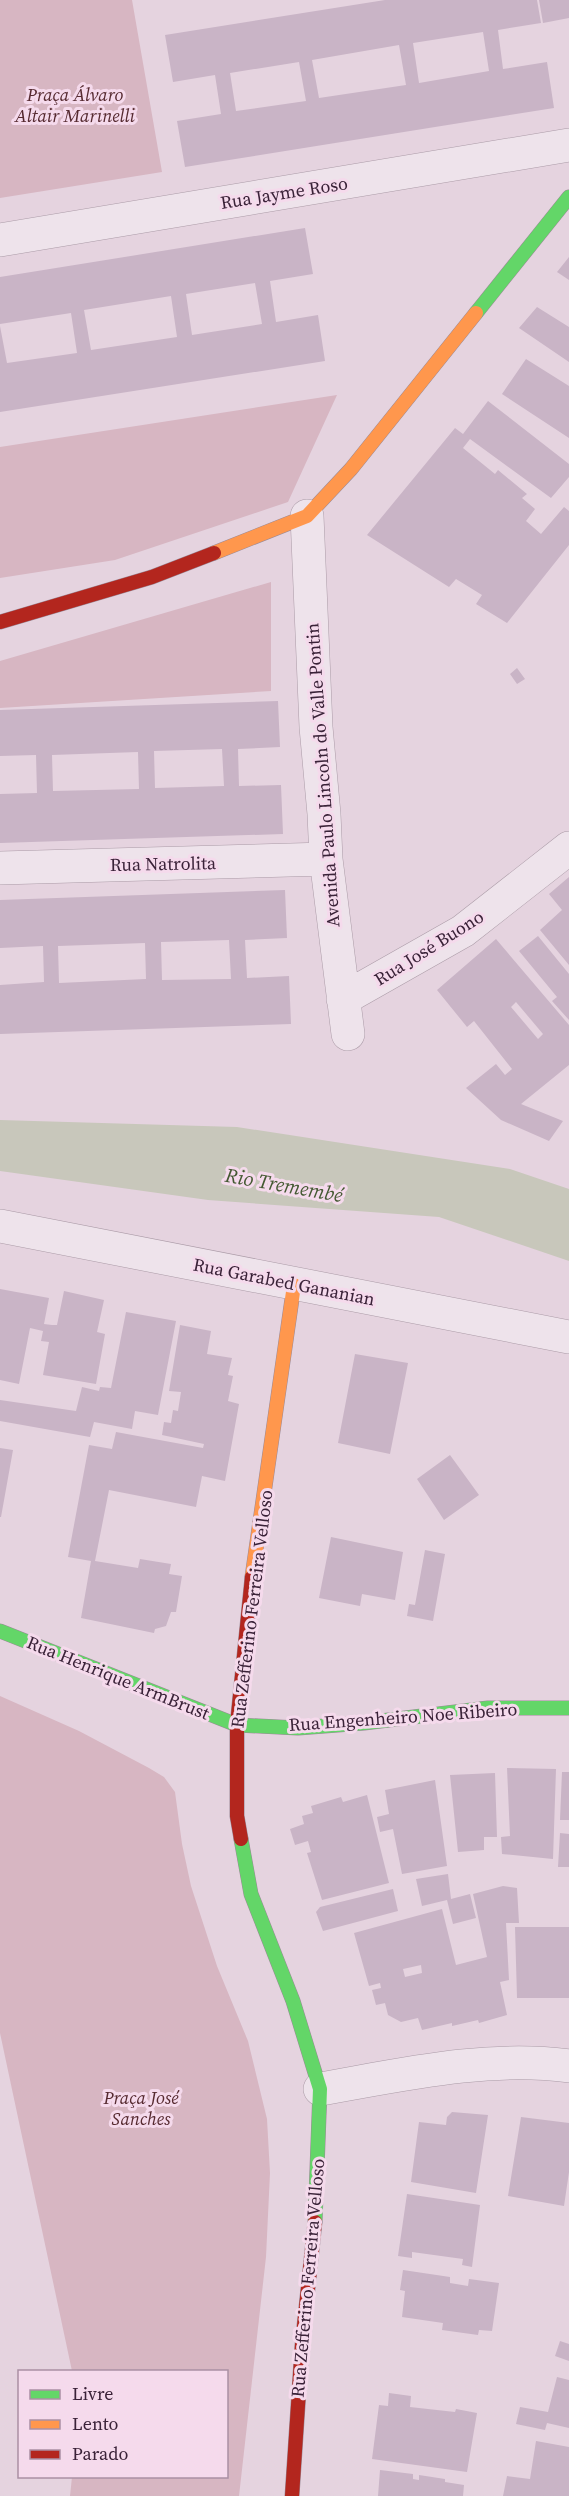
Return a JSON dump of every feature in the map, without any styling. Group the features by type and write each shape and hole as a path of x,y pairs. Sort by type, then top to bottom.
{"street":[{"name":"Rua Jayme Roso","path":"0,240 569,145"},
{"path":"0,622 152,577 307,516 351,470 569,197"},
{"name":"Avenida Paulo Lincoln do Valle Pontin","path":"307,516 316,727 326,859 348,1034"},
{"name":"Rua José Buono","path":"343,999 463,931 569,848"},
{"name":"Rua Natrolita","path":"0,868 326,859"},
{"name":"Rua Garabed Gananian","path":"0,1226 569,1337"},
{"name":"Rua Zefferino Ferreira Velloso","path":"292,2496 302,2345 315,2234 320,2089 293,2001 251,1894 237,1816 237,1725 250,1590 294,1285"},
{"name":"Rua Henrique ArmBrust","path":"0,1631 237,1725"},
{"name":"Rua Engenheiro Noe Ribeiro","path":"237,1725 298,1728 364,1723 488,1708 569,1708"},
{"path":"320,2089 411,2073 493,2063 569,2066"}],"green space":[{"name":"Praça Álvaro Altair Marinelli","path":"0,0 132,0 162,172 0,198"},
{"path":"337,395 288,502 115,560 0,578 0,447"},
{"path":"271,582 271,691 0,708 0,661"},
{"name":"Praça José Sanches","path":"0,1696 79,1731 149,1768 164,1777 175,1792 182,1844 191,1886 217,1966 248,2041 267,2119 270,2173 266,2257 239,2496 70,2496 72,2478 228,2478 228,2370 72,2370 0,2033"}],"water":[{"name":"Rio Tremembé","path":"0,1120 237,1127 510,1169 569,1189 569,1261 439,1217 208,1200 0,1171"}],"building":[{"path":"385,0 537,0 541,23 498,30 503,69 547,62 554,108 185,167 177,121 221,114 215,75 173,82 165,35","holes":["483,32 489,71 419,83 413,43","399,45 406,85 319,98 312,60","299,62 306,101 236,111 230,73"]},
{"path":"539,0 569,0 569,18 543,23"},
{"path":"305,228 313,274 270,281 276,322 318,315 325,361 0,412 0,326 7,363 77,353 71,313 0,324 0,277","holes":["255,283 262,324 192,335 186,294","171,296 177,337 91,350 84,310"]},
{"path":"569,257 569,280 557,272"},
{"path":"537,307 569,327 569,362 519,328"},
{"path":"526,359 569,386 569,438 502,394"},
{"path":"488,401 569,464 569,477 551,498 470,439 463,448 495,474 498,470 527,494 522,498 535,509 526,521 541,534 564,507 569,511 569,545 507,623 476,604 482,595 456,579 449,587 367,535 455,428 463,434"},
{"path":"517,668 525,679 517,684 510,674"},
{"path":"278,701 280,747 238,749 239,786 281,785 283,834 0,843 0,794 37,793 36,755 0,756 0,710","holes":["222,749 224,786 155,788 154,751","138,752 139,789 53,791 52,755"]},
{"path":"569,877 569,965 540,930 562,910 549,894"},
{"path":"285,890 287,938 245,940 247,978 289,976 291,1024 0,1034 0,985 44,982 43,946 0,948 0,900","holes":["229,940 231,979 162,980 161,942","145,943 146,979 59,983 58,946"]},
{"path":"538,936 569,974 569,1020 552,1001 557,997 519,951"},
{"path":"496,939 569,1025 569,1065 521,1104 563,1121 549,1141 501,1120 466,1088 496,1064 505,1075 512,1069 474,1021 467,1027 437,990","holes":["516,1002 543,1034 538,1039 511,1007"]},
{"path":"0,1289 49,1298 44,1324 52,1325 57,1325 64,1291 104,1300 97,1332 105,1334 96,1384 43,1375 49,1342 41,1341 43,1331 30,1328 19,1384 0,1380"},
{"path":"126,1312 176,1321 158,1415 135,1411 132,1429 94,1422 90,1437 0,1421 0,1400 76,1411 82,1387 99,1391 100,1387 111,1388"},
{"path":"180,1325 211,1331 207,1354 232,1358 228,1375 233,1376 228,1401 239,1404 225,1481 202,1476 196,1507 109,1490 95,1561 138,1568 140,1559 171,1564 169,1574 182,1576 176,1612 171,1612 166,1626 155,1629 154,1633 81,1618 91,1561 68,1557 89,1445 112,1449 116,1432 203,1448 204,1444 162,1435 164,1422 171,1423 173,1410 178,1411 181,1392 169,1391"},
{"path":"355,1354 408,1363 390,1454 338,1443"},
{"path":"0,1448 13,1450 1,1517 0,1517"},
{"path":"450,1455 479,1495 444,1520 417,1479"},
{"path":"331,1537 403,1552 395,1600 362,1594 360,1606 319,1598"},
{"path":"425,1550 445,1554 433,1621 407,1616 409,1604 415,1605"},
{"path":"507,1768 556,1769 553,1859 502,1854 501,1837 510,1836"},
{"path":"562,1772 569,1772 569,1820 560,1820"},
{"path":"495,1773 497,1837 484,1837 484,1850 458,1852 450,1775"},
{"path":"435,1780 447,1866 402,1874 393,1829 380,1832 377,1817 389,1814 385,1790"},
{"path":"367,1795 389,1883 322,1900 307,1853 311,1852 308,1841 295,1845 290,1829 304,1824 302,1816 313,1813 311,1806 341,1797 343,1802"},
{"path":"560,1833 569,1834 569,1867 558,1867"},
{"path":"448,1874 451,1899 470,1894 476,1918 453,1924 447,1900 422,1906 416,1879"},
{"path":"503,1886 517,1888 519,1923 506,1923 509,1980 500,1982 507,2015 479,2023 478,2020 452,2026 452,2023 422,2030 418,2018 401,2022 388,2015 385,2003 376,2005 372,1990 381,1988 380,1983 369,1986 354,1933 442,1909 456,1965 487,1957 473,1894","holes":["421,1965 422,1973 405,1977 403,1969"]},
{"path":"393,1889 398,1911 323,1931 316,1912 320,1907"},
{"path":"515,1927 569,1927 569,1998 517,1998"},
{"path":"452,2112 488,2115 476,2193 411,2182 419,2122 446,2125 447,2117"},
{"path":"521,2117 569,2123 569,2172 564,2206 508,2196"},
{"path":"407,2194 480,2205 472,2267 462,2265 463,2259 412,2252 412,2258 398,2256"},
{"path":"403,2270 450,2277 450,2283 468,2286 469,2279 499,2283 492,2331 479,2330 478,2335 442,2330 443,2323 402,2317 405,2291 400,2290"},
{"path":"560,2341 569,2344 569,2361 555,2356"},
{"path":"557,2377 569,2380 569,2428 547,2423 545,2430 516,2424 520,2407 548,2412"},
{"path":"389,2393 411,2396 410,2407 455,2412 456,2409 477,2413 467,2472 372,2459 379,2405 388,2406"},
{"path":"536,2441 569,2447 569,2496 503,2496 507,2476 530,2479"},
{"path":"380,2470 413,2474 413,2479 419,2480 419,2475 445,2479 445,2482 464,2485 463,2496 378,2496"}],"traffic: fast":[{"path":"476,313 569,197"},
{"path":"0,1631 237,1725 298,1728 364,1723 488,1708 569,1708"},
{"path":"241,1839 251,1894 293,2001 320,2089 315,2222"}],"traffic: slow":[{"path":"214,553 307,516 351,469 476,313"},
{"path":"252,1577 294,1285"}],"traffic: jam":[{"path":"0,622 152,577 214,553"},
{"path":"241,1839 237,1816 237,1725 252,1577"},
{"path":"292,2496 302,2345 315,2222"}]}
